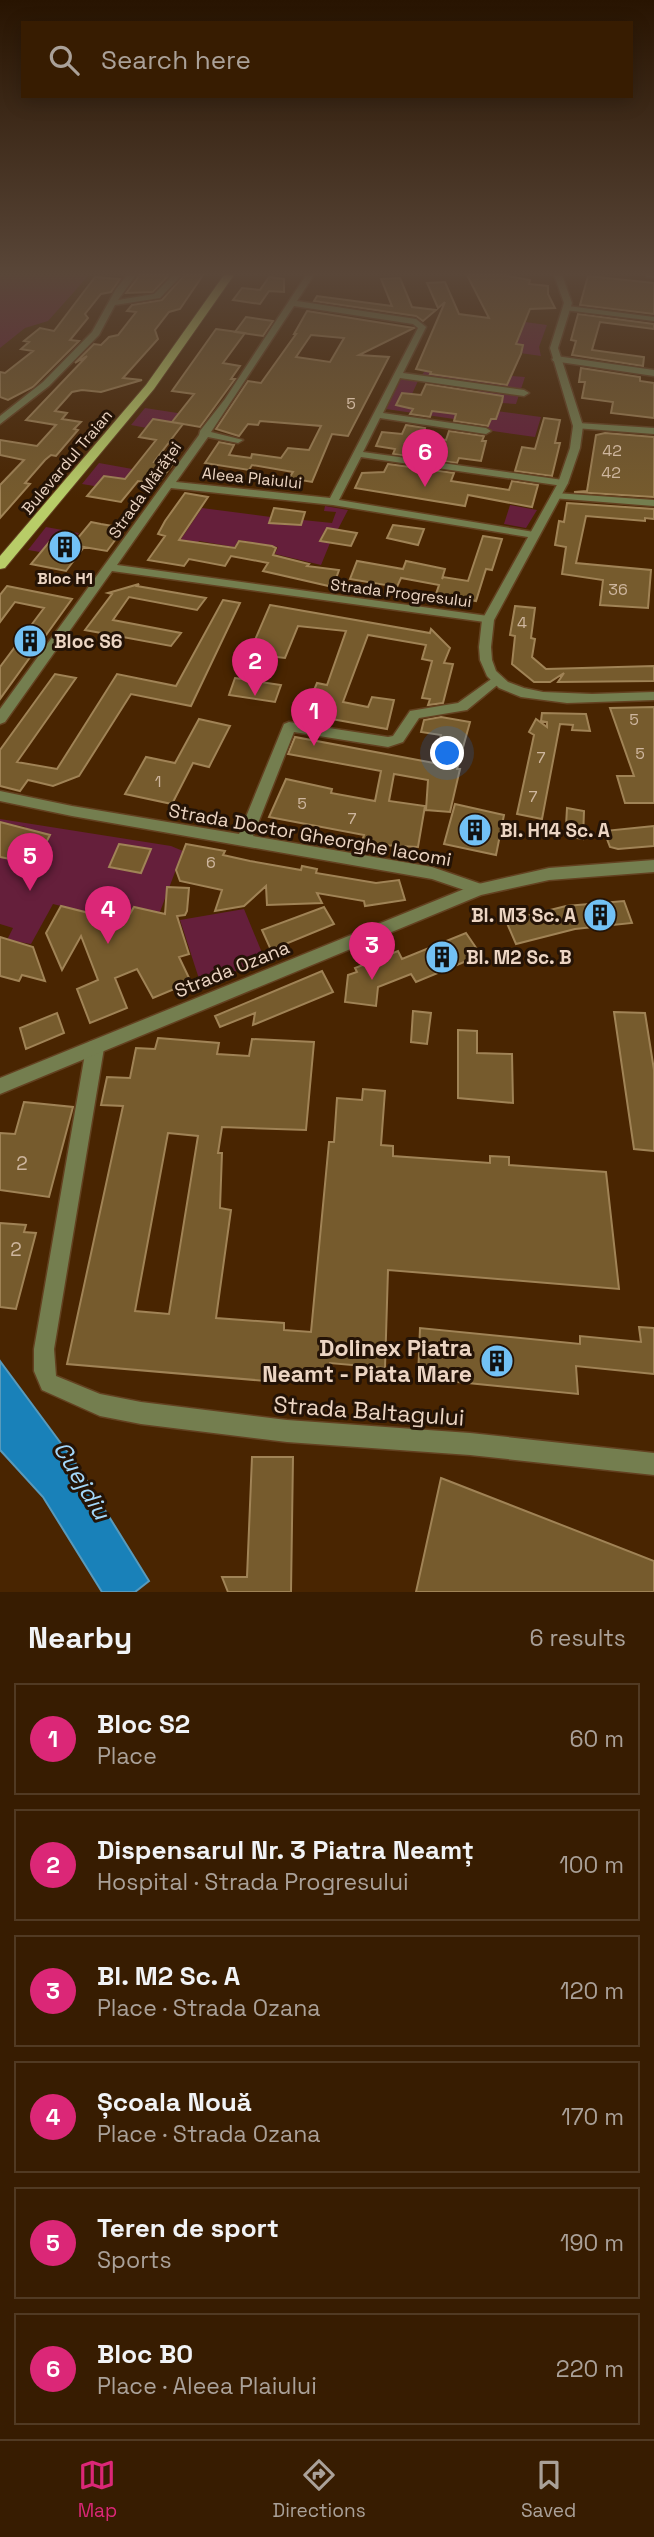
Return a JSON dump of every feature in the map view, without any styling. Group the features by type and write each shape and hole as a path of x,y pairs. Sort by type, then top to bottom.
{"main road":[{"name":"Bulevardul Traian","path":"0,554 171,349"},
{"name":"Bulevardul Traian","path":"0,565 150,387 177,349"}],"street":[{"path":"0,421 5,411 46,384 80,349"},
{"name":"Strada Mărăței","path":"0,719 262,349"},
{"path":"333,502 410,349"},
{"name":"Strada Progresului","path":"110,567 488,620 571,465 578,426 554,349"},
{"path":"556,359 654,373"},
{"path":"397,375 524,393"},
{"path":"378,415 486,431"},
{"path":"578,426 654,431"},
{"path":"203,433 238,440"},
{"path":"358,454 563,483"},
{"name":"Aleea Plaiului","path":"167,484 333,502 534,535"},
{"path":"556,496 654,503"},
{"path":"488,620 484,650 491,672 497,680 516,691 540,697 654,696"},
{"path":"244,841 289,727 388,742 398,739 415,714 462,707 497,680"},
{"name":"Strada Doctor Gheorghe Iacomi","path":"0,796 432,873 478,889"},
{"path":"478,889 549,874 654,866"},
{"name":"Strada Ozana","path":"0,1086 478,889"},
{"name":"Strada Baltagului","path":"95,1048 44,1349 44,1371 48,1383 100,1405 141,1413 287,1431 470,1444 654,1464"}],"shaded area":[{"path":"521,349 540,349 541,356 520,353"},
{"path":"426,370 525,377 516,404 502,403 500,407 452,400 458,387 477,393 479,387 419,378"},
{"path":"401,379 418,381 412,394 402,393 396,405 496,419 496,411 541,417 535,437 486,430 488,424 386,409"},
{"path":"145,408 184,414 177,416 172,423 152,420 148,425 152,429 131,425"},
{"path":"99,463 138,470 131,472 124,480 104,476 98,483 100,487 82,484"},
{"path":"510,505 537,510 526,528 504,524"},
{"path":"325,506 348,510 337,531 325,530 319,541 330,543 321,565 275,554 278,547 239,540 234,547 199,541 193,549 167,537 181,539 202,508 271,517 270,522 301,525 303,520 332,523 336,512 324,511"},
{"path":"46,527 79,533 70,545 50,541 44,549 46,553 28,550"},
{"path":"0,819 171,846 183,851 158,917 151,911 137,907 125,922 53,904 31,944 7,940 13,928 0,924 0,853 26,827 0,822"},
{"path":"244,909 265,960 201,985 180,920"}],"water":[{"name":"Cuejdiu","path":"0,1361 77,1465 149,1581 135,1592 102,1592 43,1497 0,1450"}],"building":[{"path":"23,349 71,349 33,387 8,400 0,397 0,372 5,373 33,351"},
{"path":"89,349 149,349 123,378 142,380 101,392 72,392 55,411 67,413 62,419 81,422 74,429 78,430 56,456 51,455 45,460 25,483 30,484 0,518 0,485 24,460 0,455 0,440 37,446 56,425 26,420 87,356 75,363"},
{"path":"202,349 233,349 223,363 240,366 231,379 235,379 200,427 172,422 194,394 172,391"},
{"path":"285,349 301,349 296,357 330,362 337,349 371,349 359,355 389,357 348,436 332,434 312,482 289,478 293,472 252,465 249,470 205,463 219,442 234,445 229,455 251,458 252,454 281,458 288,448 309,450 321,426 260,421 258,425 248,424 239,436 216,429 248,381 261,383"},
{"path":"425,349 522,349 507,385 430,374 431,372 416,369"},
{"path":"574,349 592,349 644,357 643,366 572,355"},
{"path":"581,368 640,377 640,381 654,383 654,418 611,413 613,402 582,398 585,382 579,382"},
{"path":"426,384 503,396 496,419 491,419 488,426 454,421 456,414 432,411 430,417 410,414 413,409 396,405 402,393 421,395"},
{"path":"544,418 560,420 555,443 560,443 552,476 515,471 522,447 535,449"},
{"path":"153,419 183,424 154,462 172,465 158,484 138,481 121,502 87,496 104,476 125,479 156,440 139,437"},
{"path":"406,425 425,428 422,437 446,440 449,431 484,436 482,441 486,441 481,461 459,458 457,463 393,454 395,449 376,446 382,432 402,434"},
{"path":"605,433 654,437 654,497 574,492 587,491 596,435"},
{"path":"388,464 454,473 451,481 509,490 512,481 538,485 532,507 468,495 465,506 355,488 362,473 384,472"},
{"path":"185,493 208,497 179,540 235,548 239,541 272,546 276,548 273,555 309,564 307,566 339,570 333,587 263,571 268,563 231,556 225,566 189,559 184,566 148,560 165,536 158,534 165,521"},
{"path":"567,503 654,509 654,519 645,518 645,521 586,516 576,563 651,570 648,608 600,605 603,580 562,574 566,547 555,545 559,521 564,522"},
{"path":"274,508 305,512 301,525 269,523"},
{"path":"91,522 124,528 107,551 72,545"},
{"path":"393,525 424,529 418,545 387,538"},
{"path":"327,528 357,533 351,546 320,541"},
{"path":"483,536 502,539 492,570 486,569 476,601 436,594 439,585 401,578 397,587 350,579 357,561 403,569 406,561 445,569 442,579 468,581"},
{"path":"50,541 84,547 66,571 31,564"},
{"path":"139,584 137,586 206,598 197,610 129,597 113,620 181,633 171,646 85,630 112,594 108,593"},
{"name":"Bloc S6","path":"7,586 72,599 0,699 0,667 44,608 15,602 0,622 0,595"},
{"path":"223,600 240,603 191,706 131,694 79,776 53,786 28,780 20,791 0,786 0,750 55,674 76,678 17,762 57,769 117,674 176,686"},
{"path":"270,605 430,633 431,629 450,648 444,663 453,664 443,703 428,705 430,699 422,698 432,661 422,659 426,645 368,635 343,702 368,707 372,697 394,700 387,729 304,714 317,683 327,685 346,631 298,626 285,658 249,654"},
{"path":"515,606 535,608 531,638 535,639 532,657 546,669 654,666 654,681 558,682 564,673 550,682 534,682 512,664 515,636 510,635"},
{"path":"235,678 281,685 275,702 229,695"},
{"path":"654,707 654,803 625,803 617,776 634,776 610,708"},
{"path":"542,713 586,714 590,731 572,730 573,725 560,724 542,819 517,814 534,735 529,732 536,719 547,727 547,722 541,721"},
{"path":"441,717 470,722 457,769 460,769 450,812 426,810 428,780 394,774 389,801 425,806 418,847 361,844 364,835 269,817 286,779 332,789 331,793 375,801 381,771 288,754 295,737 434,763 441,735 421,732 424,720"},
{"path":"199,719 230,726 209,767 193,763 172,804 125,794 146,757 175,763"},
{"name":"Bl. H14 Sc. A","path":"455,804 504,815 496,855 444,844"},
{"path":"567,808 584,811 583,839 571,837 571,827 566,826"},
{"path":"0,822 50,835 35,864 0,857"},
{"path":"654,826 654,846 618,849 610,847 604,831"},
{"path":"119,844 151,849 141,873 109,867"},
{"path":"186,844 225,851 223,855 250,861 301,870 302,866 317,869 316,873 376,883 399,880 405,900 365,906 364,901 317,893 322,903 267,905 266,886 244,906 215,911 222,890 180,881 176,870"},
{"path":"167,887 189,888 187,911 185,915 177,916 189,954 179,957 191,982 153,998 137,969 115,978 127,1008 90,1023 77,989 98,980 81,936 62,970 46,933 61,906 125,922 134,907 165,914"},
{"path":"624,901 632,923 575,929 516,944 506,921 566,906"},
{"path":"324,907 334,924 271,950 262,930"},
{"path":"466,933 481,955 416,982 411,974 378,987 376,1006 345,1002 348,975 357,972 355,968 398,951 402,959"},
{"path":"0,937 33,947 45,981 22,975 19,981 0,976"},
{"path":"322,971 333,992 253,1025 255,1013 220,1027 215,1016"},
{"path":"413,1011 431,1013 427,1044 411,1042"},
{"path":"614,1012 645,1013 654,1070 654,1151 634,1149"},
{"path":"57,1013 64,1033 26,1049 20,1028"},
{"path":"458,1030 477,1031 477,1053 512,1054 513,1103 458,1098"},
{"path":"158,1038 219,1043 217,1054 249,1056 252,1039 314,1042 306,1130 222,1127 218,1153 222,1153 220,1208 231,1210 216,1318 284,1323 284,1330 311,1332 329,1142 334,1142 337,1098 362,1100 363,1089 385,1091 381,1145 393,1146 393,1156 490,1163 490,1156 509,1157 509,1165 606,1172 619,1289 388,1270 385,1368 330,1363 329,1374 279,1370 278,1382 67,1364 123,1106 101,1105 107,1077 130,1078 136,1048 155,1049","holes":["168,1133 198,1136 169,1314 135,1311"]},
{"path":"24,1102 73,1107 49,1197 0,1190 0,1133 15,1134"},
{"path":"0,1223 26,1225 24,1232 36,1233 16,1309 0,1307"},
{"name":"Dolinex Piatra Neamt - Piata Mare","path":"639,1327 654,1328 654,1374 576,1366 578,1394 418,1378 420,1328 580,1344 580,1336 641,1342"},
{"path":"252,1457 293,1457 291,1592 228,1592 222,1577 247,1577"},
{"path":"441,1478 654,1561 654,1592 416,1592"}],"place":[{"name":"Bloc B0","path":"425,487"},
{"name":"Bloc H1","path":"65,547"},
{"name":"Bloc S6","path":"30,641"},
{"name":"Dispensarul Nr. 3 Piatra Neamț","path":"255,696"},
{"name":"Bloc S2","path":"314,746"},
{"name":"Bl. H14 Sc. A","path":"475,830"},
{"name":"Teren de sport","path":"30,891"},
{"name":"Bl. M3 Sc. A","path":"600,915"},
{"name":"Școala Nouă","path":"108,944"},
{"name":"Bl. M2 Sc. B","path":"442,957"},
{"name":"Bl. M2 Sc. A","path":"372,980"},
{"name":"Dolinex Piatra Neamt - Piata Mare","path":"497,1361"}]}
